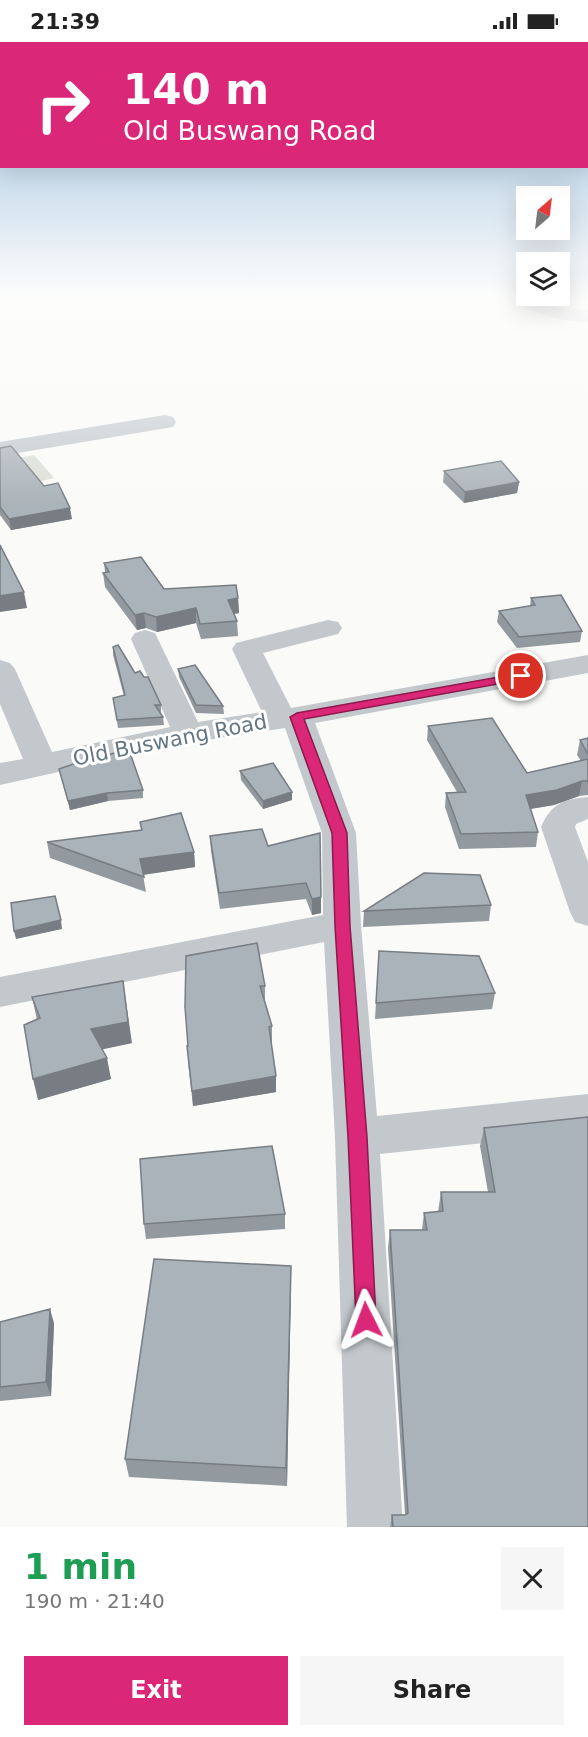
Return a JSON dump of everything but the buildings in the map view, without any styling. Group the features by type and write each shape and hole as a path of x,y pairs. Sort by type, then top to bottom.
{"street":[{"path":"0,449 165,422"},
{"path":"328,628 246,649 289,718 339,833 342,926 357,1137 375,1527"},
{"path":"145,639 188,733"},
{"name":"Old Buswang Road","path":"0,774 188,733 289,718 588,664"},
{"path":"0,669 42,766"},
{"path":"588,808 578,809 562,817 558,827 588,912"},
{"path":"0,992 342,926"},
{"path":"357,1137 588,1113"}],"shaded area":[{"path":"34,455 54,478 0,491 0,462"}],"route":[{"path":"366,1320 357,1137 342,926 339,833 297,717 521,676"}]}
